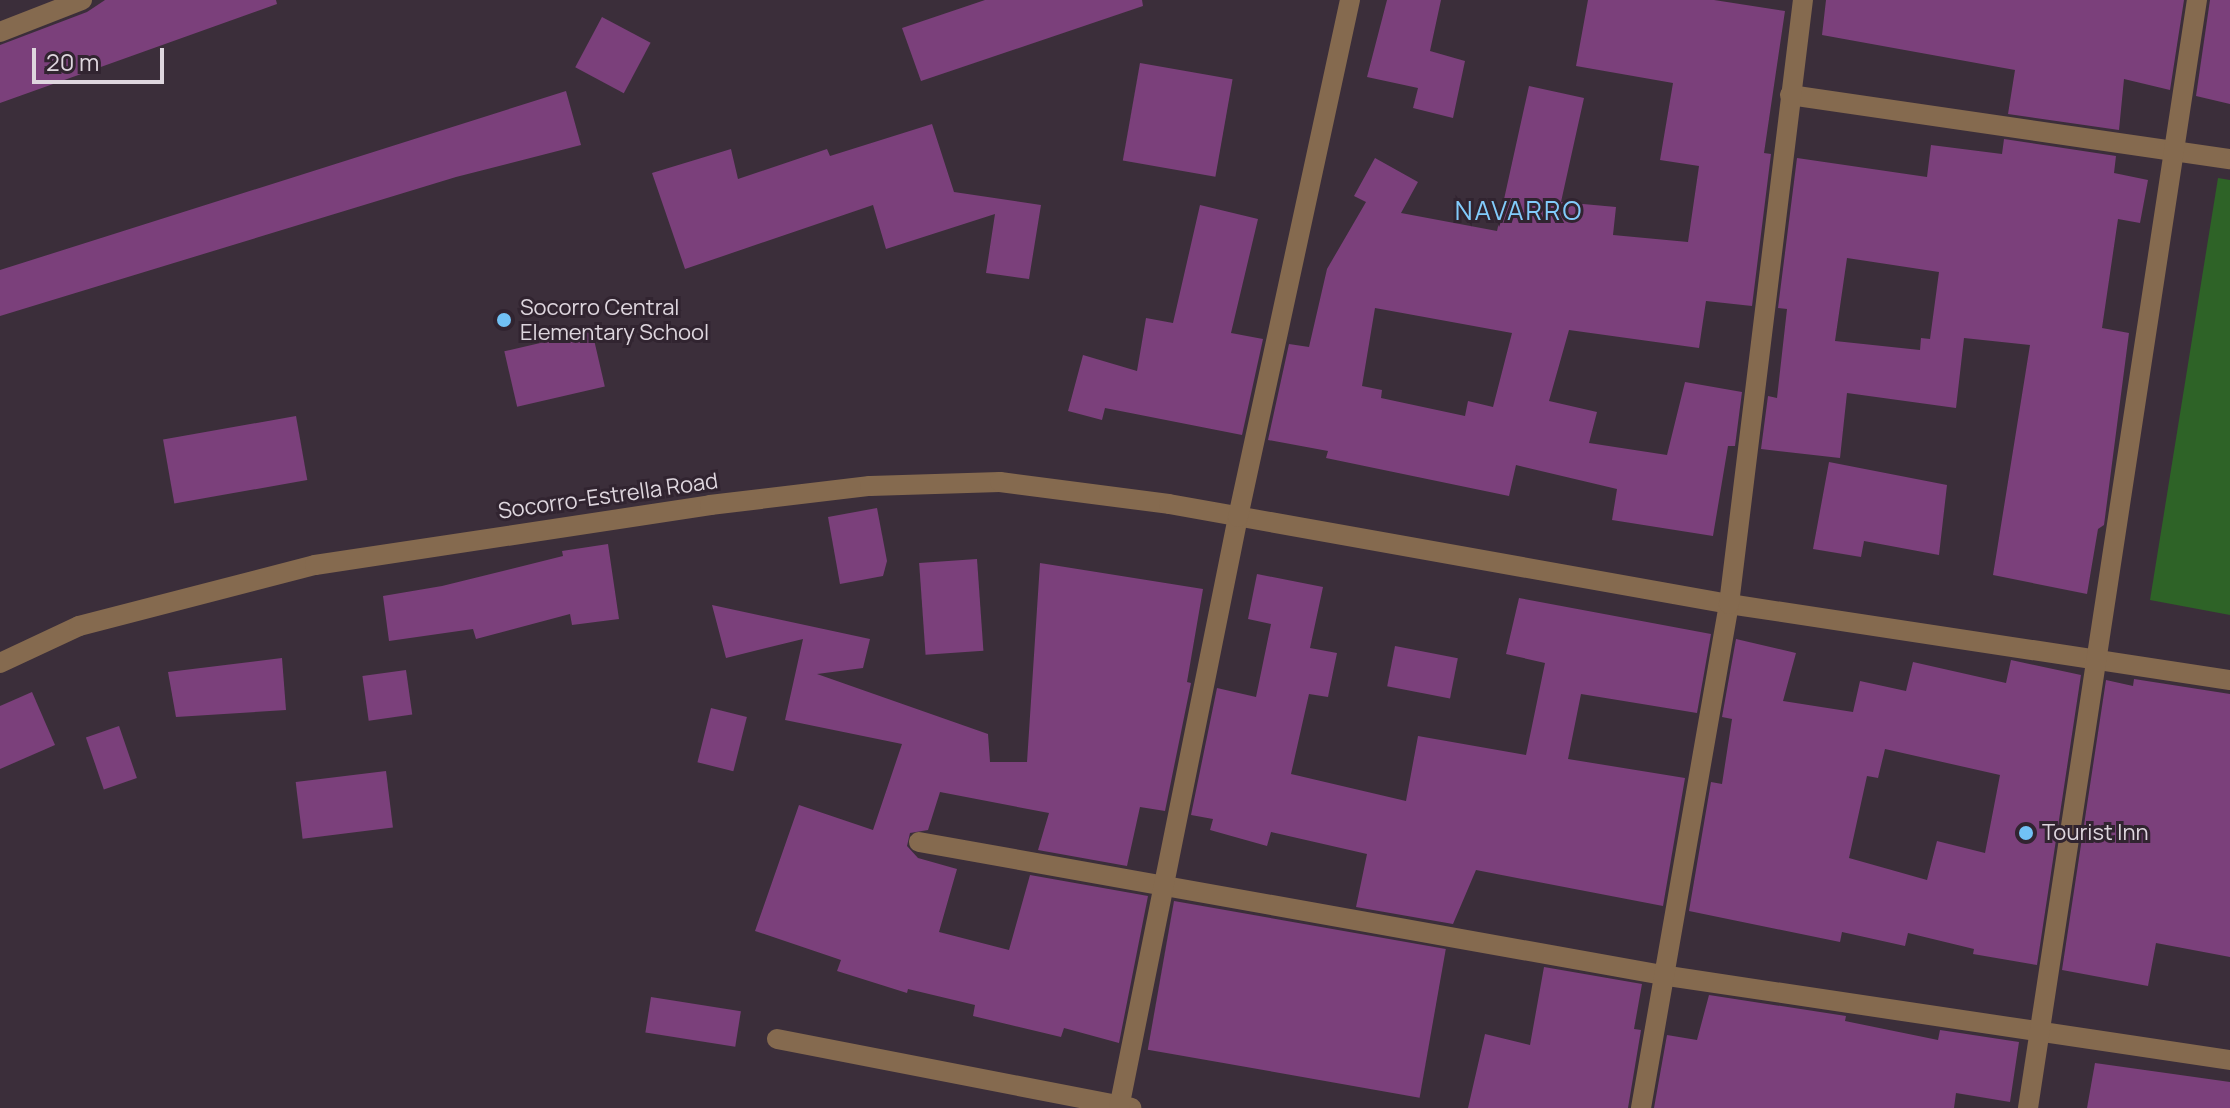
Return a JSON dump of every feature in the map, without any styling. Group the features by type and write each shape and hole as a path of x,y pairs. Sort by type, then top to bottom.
{"street":[{"path":"0,32 82,0"},
{"path":"777,1039 1123,1107 1163,889 1238,517 1350,0"},
{"path":"1641,1108 1668,976 1729,604 1803,0"},
{"path":"2028,1108 2037,1032 2197,0"},
{"path":"1790,95 2173,148 2230,159"},
{"name":"Socorro-Estrella Road","path":"0,663 79,626 268,575 710,505 870,486 1000,482 1238,517 1729,604 2230,680"},
{"path":"919,842 1163,889 1668,976 2230,1060"}],"green space":[{"path":"2218,178 2230,180 2230,615 2150,600"}],"building":[{"path":"105,0 276,0 277,4 0,103 0,45 87,12"},
{"path":"985,0 1142,0 1143,6 921,81 902,28"},
{"path":"1387,0 1441,0 1430,51 1465,61 1453,118 1413,108 1418,88 1367,77"},
{"path":"1588,0 1714,0 1785,11 1764,153 1771,154 1752,306 1706,301 1699,348 1569,330 1549,401 1597,412 1589,443 1667,455 1685,382 1742,392 1735,446 1728,446 1713,536 1612,520 1617,489 1516,465 1509,496 1326,458 1328,451 1268,440 1289,344 1309,347 1327,269 1366,202 1354,196 1375,158 1418,182 1401,213 1497,231 1529,86 1584,98 1561,202 1616,207 1613,235 1688,242 1699,166 1660,160 1673,83 1576,66","holes":["1375,308 1512,333 1493,407 1468,401 1465,416 1381,398 1382,390 1362,386"]},
{"path":"1826,0 2184,0 2170,90 2124,79 2119,130 2008,114 2015,70 1822,35"},
{"path":"2210,0 2230,0 2230,104 2196,96"},
{"path":"602,17 651,43 624,93 575,67"},
{"path":"1140,63 1233,79 1215,177 1123,160"},
{"path":"566,91 581,145 456,177 0,316 0,270"},
{"path":"932,124 954,192 1041,205 1029,279 986,273 995,214 886,249 873,205 685,269 652,173 731,149 738,179 827,149 830,156"},
{"path":"2004,139 2116,156 2114,173 2148,180 2140,223 2118,219 2102,328 2129,333 2104,525 2098,529 2087,594 1993,575 2030,345 1964,338 1956,408 1847,393 1840,458 1761,449 1768,396 1777,398 1787,309 1778,308 1797,158 1927,177 1931,145 2002,154","holes":["1847,258 1939,272 1930,339 1921,338 1920,350 1835,341"]},
{"path":"1200,205 1258,219 1231,333 1263,339 1242,435 1105,408 1102,420 1068,411 1083,355 1137,371 1146,318 1173,323"},
{"path":"592,331 605,387 517,407 504,351"},
{"path":"296,416 307,480 174,503 163,439"},
{"path":"1829,462 1947,485 1939,555 1864,541 1861,557 1813,549"},
{"path":"877,508 887,561 883,576 840,584 828,517"},
{"path":"608,544 619,619 572,625 570,614 476,639 473,629 389,641 383,596 442,586 563,556 562,551"},
{"path":"977,559 983,651 926,655 919,563"},
{"path":"1040,563 1203,589 1187,682 1191,683 1165,811 1140,807 1127,866 1038,850 1049,813 940,792 928,830 910,833 907,846 918,858 957,869 939,932 1009,950 1030,875 1148,896 1119,1043 1064,1028 1061,1037 973,1016 975,1005 908,989 907,993 837,971 841,960 755,931 799,805 873,830 902,744 785,720 803,639 726,658 712,605 870,639 863,668 817,674 988,734 990,762 1027,762"},
{"path":"1257,574 1323,587 1310,648 1337,653 1328,697 1309,694 1291,774 1406,801 1418,736 1526,755 1545,663 1506,654 1519,598 1711,634 1697,713 1581,694 1568,759 1685,778 1663,906 1476,870 1453,924 1356,907 1367,854 1271,832 1267,846 1210,830 1213,819 1191,815 1217,688 1256,697 1271,624 1248,619"},
{"path":"1736,639 1796,653 1783,701 1853,712 1860,681 1906,691 1913,662 2006,683 2011,660 2081,675 2037,965 1973,954 1974,949 1908,933 1905,946 1842,932 1840,942 1689,911 1711,782 1722,784 1732,719 1722,717","holes":["1885,749 2000,775 1985,853 1937,841 1927,880 1849,858 1867,776 1878,778"]},
{"path":"1395,646 1458,658 1450,698 1387,686"},
{"path":"282,658 286,710 176,717 168,672"},
{"path":"406,670 412,715 369,721 362,676"},
{"path":"2134,679 2230,694 2230,957 2156,943 2148,986 2062,970 2106,680 2133,686"},
{"path":"32,692 55,745 0,769 0,706"},
{"path":"711,708 747,717 733,771 697,762"},
{"path":"119,726 137,778 104,789 86,737"},
{"path":"386,771 393,828 303,839 296,782"},
{"path":"1174,901 1446,949 1420,1098 1148,1050"},
{"path":"1544,967 1642,984 1634,1029 1641,1030 1628,1108 1468,1108 1485,1034 1530,1045"},
{"path":"1709,995 1846,1016 1845,1021 1938,1040 1940,1030 2019,1042 2010,1102 1956,1093 1954,1108 1654,1108 1667,1035 1697,1040"},
{"path":"651,997 741,1011 735,1047 645,1033"},
{"path":"2095,1063 2230,1082 2230,1108 2087,1108"}],"place":[{"name":"Socorro Central Elementary School","path":"504,320"},
{"name":"Tourist Inn","path":"2026,833"}],"district":[{"name":"NAVARRO","path":"1519,211"}]}
